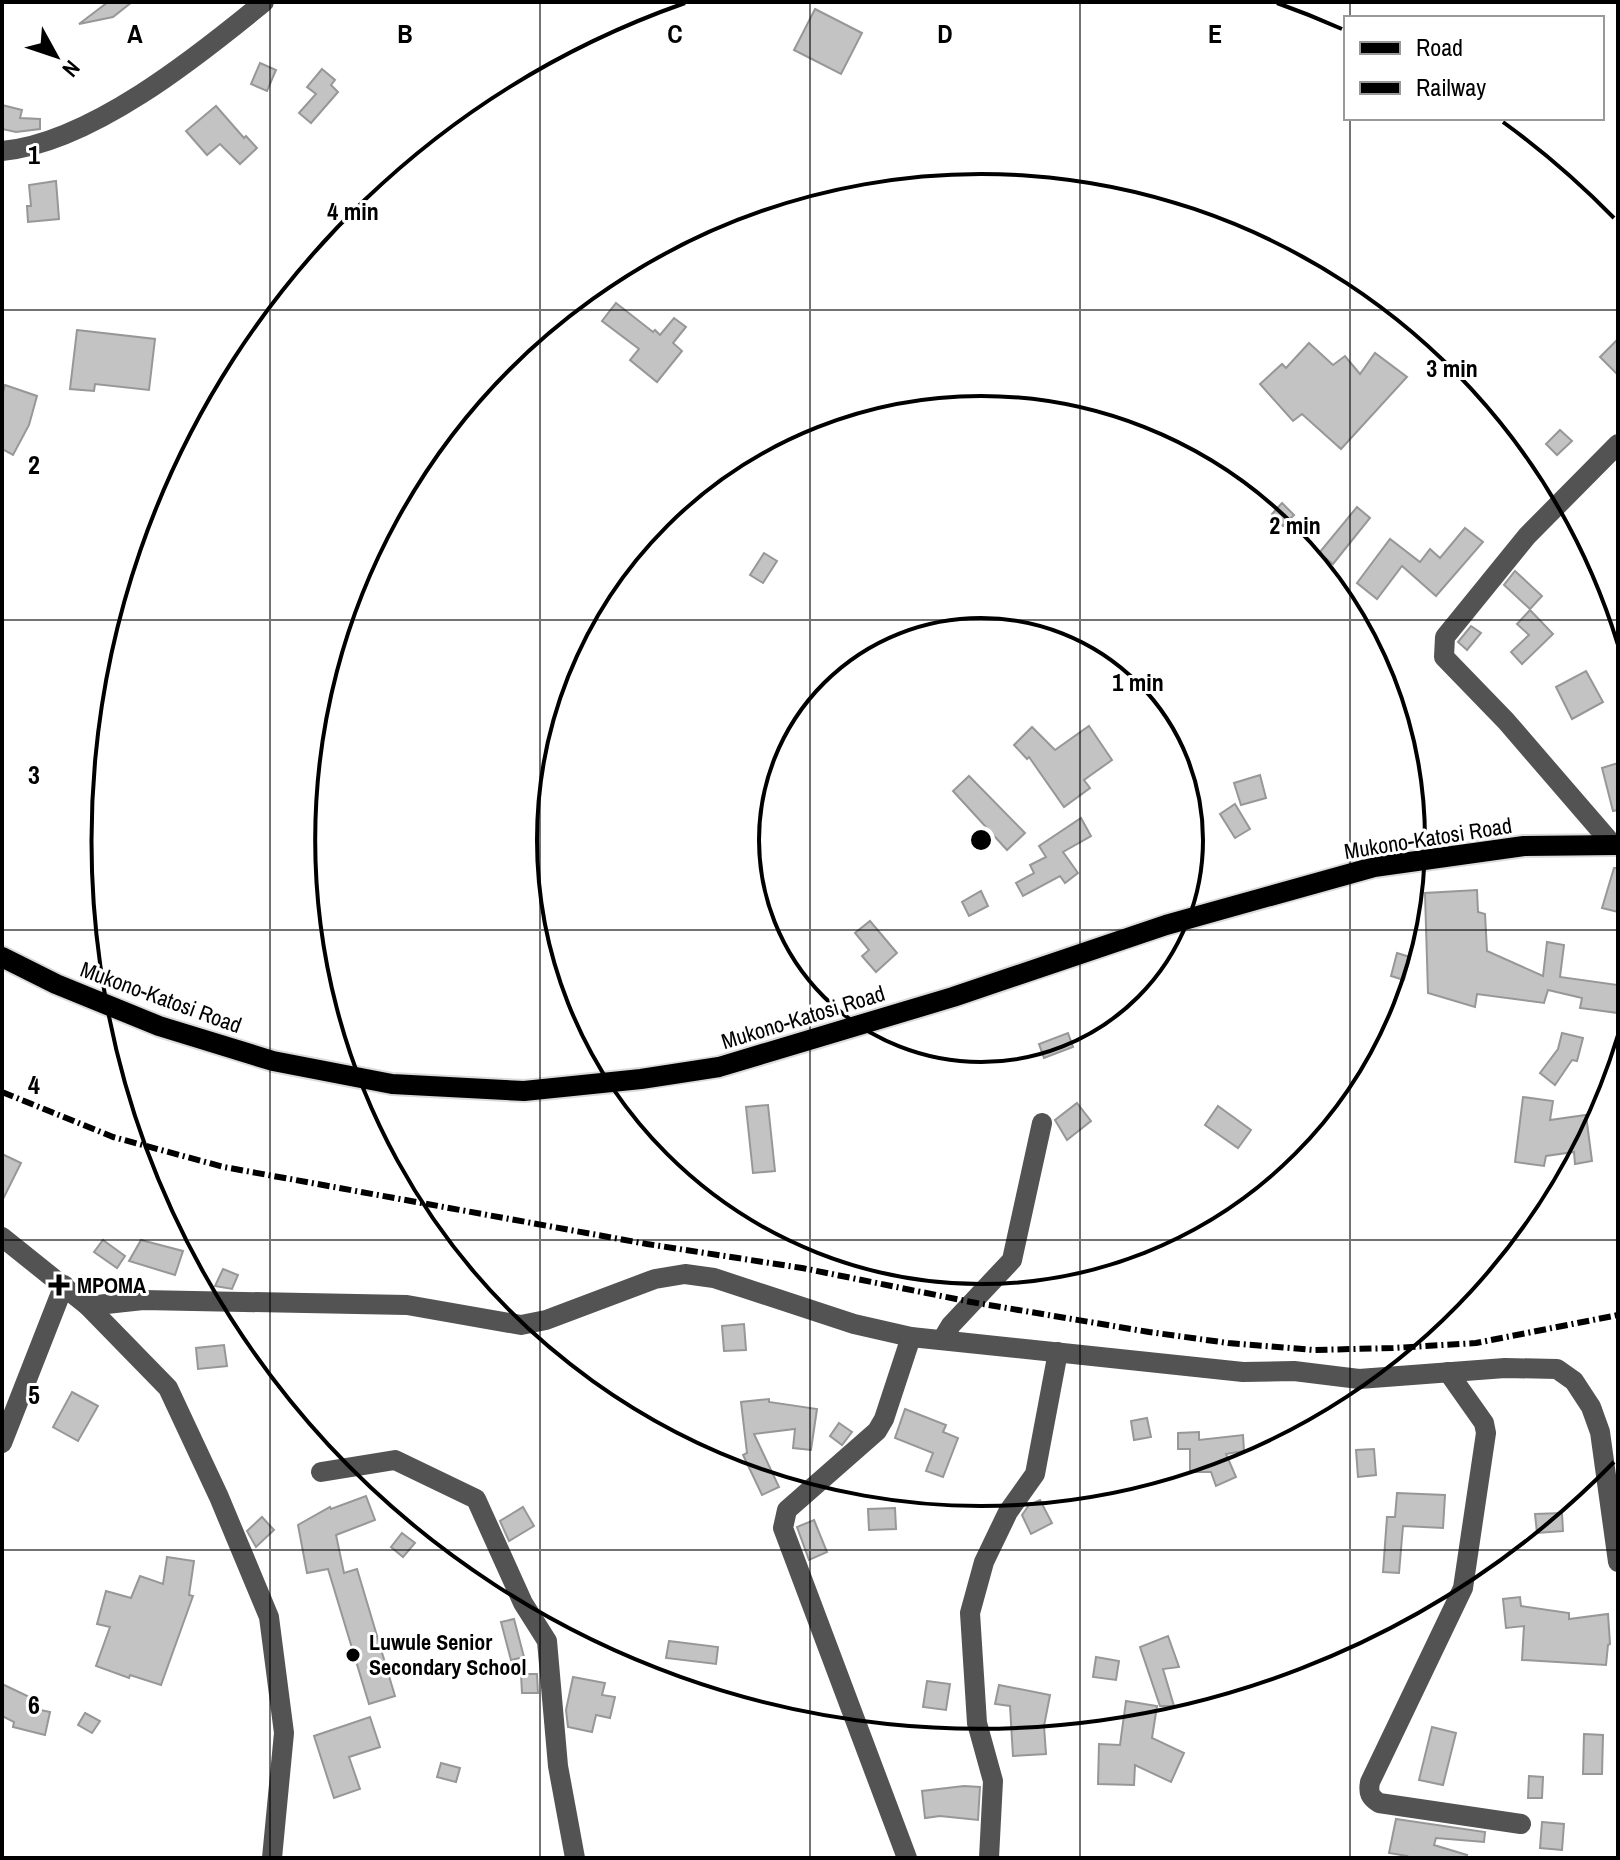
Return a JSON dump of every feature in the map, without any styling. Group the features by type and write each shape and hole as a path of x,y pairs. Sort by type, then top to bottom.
{"main road":[{"name":"Mukono-Katosi Road","path":"2,957 56,984 159,1026 273,1061 392,1084 524,1091 719,1067 953,997 1166,925 1374,867 1524,846 1615,845"}],"street":[{"path":"2,151 58,138 100,117 161,81 264,2"},
{"path":"1615,845 1578,808 1506,721 1444,657 1445,637 1509,558 1618,444"},
{"path":"942,1340 961,1314 1012,1260 1042,1123"},
{"path":"2,1237 88,1306 168,1388 219,1497 269,1617 284,1733 272,1858"},
{"path":"88,1306 143,1300 407,1305 521,1325 546,1320 655,1279 685,1274 714,1278 854,1324 911,1337 1243,1372 1294,1371 1359,1379 1505,1368 1557,1369 1574,1381 1591,1407 1600,1432 1618,1562"},
{"path":"2,1443 64,1285"},
{"path":"907,1858 783,1528 787,1510 877,1431 884,1419 911,1337"},
{"path":"989,1858 993,1781 977,1723 970,1613 984,1562 1008,1512 1035,1474 1058,1352"},
{"path":"1448,1372 1484,1423 1486,1433 1463,1588 1368,1791 1371,1798 1379,1803 1521,1824"},
{"path":"321,1472 395,1460 476,1499 523,1603 547,1641 558,1766 575,1858"}],"building":[{"path":"108,2 132,2 113,17 79,24"},
{"path":"815,9 862,33 841,74 794,50"},
{"path":"260,63 276,70 267,91 251,84"},
{"path":"322,69 335,80 331,85 338,92 311,123 299,113 316,94 307,87"},
{"path":"2,105 22,110 20,118 40,119 40,129 16,132 2,129"},
{"path":"216,106 257,148 240,164 220,144 207,155 186,131"},
{"path":"56,181 59,219 28,222 27,206 31,206 29,185"},
{"path":"616,303 660,335 674,318 686,327 673,343 682,351 657,382 630,360 639,349 602,321"},
{"path":"77,330 155,339 149,390 95,384 94,391 70,389"},
{"path":"1618,339 1618,375 1600,357"},
{"path":"1309,343 1333,365 1345,356 1360,374 1375,353 1407,377 1341,449 1302,414 1293,421 1260,384 1282,364 1286,368"},
{"path":"5,385 37,396 29,425 13,455 2,449 2,395"},
{"path":"1560,430 1572,441 1557,455 1546,444"},
{"path":"1282,503 1294,515 1283,526 1272,514"},
{"path":"1357,507 1370,518 1333,564 1319,553"},
{"path":"1465,528 1483,542 1436,596 1402,566 1377,599 1357,583 1390,539 1420,562 1430,549 1440,558"},
{"path":"764,553 777,561 763,583 750,575"},
{"path":"1515,571 1542,596 1530,609 1504,585"},
{"path":"1530,610 1553,634 1522,664 1511,652 1529,635 1517,624"},
{"path":"1471,626 1481,633 1467,650 1458,642"},
{"path":"1586,671 1603,702 1572,719 1556,687"},
{"path":"1089,726 1112,760 1084,780 1090,788 1064,807 1029,757 1027,759 1014,745 1032,727 1055,750"},
{"path":"1618,763 1618,810 1613,811 1602,768"},
{"path":"1260,775 1266,798 1241,805 1234,783"},
{"path":"969,776 1025,833 1007,850 953,791"},
{"path":"1235,804 1250,829 1235,838 1220,814"},
{"path":"1081,818 1091,836 1063,852 1078,873 1065,883 1060,876 1023,896 1016,883 1034,873 1030,865 1046,857 1039,846"},
{"path":"1614,868 1618,868 1618,912 1602,908"},
{"path":"1477,890 1478,912 1485,914 1487,951 1543,976 1547,942 1564,945 1560,977 1618,985 1618,1013 1580,1008 1582,998 1548,990 1544,1003 1477,994 1475,1007 1428,993 1425,893"},
{"path":"981,891 988,906 969,916 962,902"},
{"path":"870,921 897,953 876,972 862,956 869,950 855,933"},
{"path":"1397,953 1410,957 1404,980 1391,976"},
{"path":"1068,1033 1073,1047 1044,1058 1039,1044"},
{"path":"1562,1033 1583,1038 1577,1061 1572,1060 1555,1085 1540,1073 1558,1049"},
{"path":"1523,1097 1553,1101 1550,1120 1586,1115 1592,1161 1575,1164 1574,1152 1546,1156 1544,1166 1515,1162"},
{"path":"1077,1103 1091,1121 1067,1140 1055,1120"},
{"path":"768,1105 775,1171 753,1173 746,1107"},
{"path":"1218,1106 1251,1130 1238,1148 1205,1125"},
{"path":"2,1154 21,1163 2,1201"},
{"path":"103,1240 125,1256 117,1268 94,1252"},
{"path":"141,1240 183,1251 175,1275 129,1261"},
{"path":"223,1269 238,1275 232,1289 215,1286"},
{"path":"744,1324 746,1350 724,1351 722,1326"},
{"path":"224,1345 227,1366 198,1369 196,1348"},
{"path":"72,1392 98,1406 78,1441 53,1427"},
{"path":"769,1399 769,1402 817,1409 811,1450 793,1448 795,1429 754,1434 779,1487 762,1495 743,1455 747,1453 741,1402"},
{"path":"905,1409 946,1425 943,1432 958,1438 943,1477 926,1471 933,1453 895,1438"},
{"path":"1147,1418 1151,1437 1134,1440 1131,1421"},
{"path":"839,1423 852,1432 842,1445 830,1436"},
{"path":"1199,1432 1199,1440 1243,1435 1244,1451 1226,1454 1236,1477 1216,1486 1211,1472 1190,1472 1190,1449 1178,1449 1178,1433"},
{"path":"1374,1449 1376,1475 1358,1477 1356,1450"},
{"path":"1397,1493 1445,1495 1443,1528 1403,1526 1399,1573 1383,1572 1387,1517 1395,1517"},
{"path":"366,1496 375,1520 336,1535 344,1573 357,1569 395,1696 369,1704 328,1569 307,1573 298,1525 330,1507"},
{"path":"1040,1500 1052,1523 1031,1534 1022,1515 1029,1505"},
{"path":"523,1507 534,1526 509,1541 500,1521"},
{"path":"895,1508 896,1529 869,1530 868,1509"},
{"path":"1562,1513 1563,1531 1537,1533 1535,1514"},
{"path":"262,1517 274,1530 256,1547 247,1531"},
{"path":"814,1520 827,1552 809,1560 797,1527"},
{"path":"402,1533 415,1543 403,1557 391,1547"},
{"path":"167,1557 194,1561 189,1595 193,1596 161,1685 96,1666 110,1627 97,1624 106,1591 131,1598 140,1576 163,1584"},
{"path":"1520,1597 1521,1606 1569,1613 1569,1619 1608,1614 1610,1644 1606,1665 1522,1660 1524,1626 1506,1628 1503,1599"},
{"path":"514,1619 524,1657 511,1660 501,1622"},
{"path":"1168,1636 1179,1667 1163,1669 1174,1706 1160,1706 1140,1647"},
{"path":"669,1641 718,1647 716,1664 666,1658"},
{"path":"1096,1657 1119,1661 1116,1680 1093,1677"},
{"path":"521,1674 537,1674 538,1693 522,1693"},
{"path":"573,1677 605,1683 602,1695 615,1697 610,1718 596,1715 592,1732 568,1727 566,1710"},
{"path":"927,1681 950,1684 946,1710 923,1707"},
{"path":"2,1684 38,1701 36,1709 50,1712 45,1735 13,1727 14,1722 2,1716"},
{"path":"999,1685 1050,1695 1044,1726 1046,1754 1013,1756 1010,1706 995,1704"},
{"path":"1126,1701 1157,1706 1152,1738 1184,1753 1171,1782 1135,1765 1134,1785 1098,1784 1099,1744 1120,1745"},
{"path":"85,1713 100,1721 92,1733 78,1725"},
{"path":"370,1717 380,1747 349,1757 360,1789 334,1798 314,1736"},
{"path":"1432,1727 1456,1733 1443,1785 1419,1780"},
{"path":"1584,1734 1603,1735 1602,1774 1583,1774"},
{"path":"441,1763 460,1768 456,1782 437,1777"},
{"path":"1529,1776 1543,1777 1542,1798 1528,1798"},
{"path":"980,1787 978,1820 940,1816 925,1818 922,1791"},
{"path":"1396,1819 1485,1832 1484,1842 1436,1838 1434,1845 1467,1855 1466,1858 1406,1858 1389,1853"},
{"path":"1542,1822 1564,1824 1562,1850 1540,1848"}],"railway":[{"path":"2,1092 113,1137 224,1167 647,1244 802,1268 971,1302 1228,1343 1314,1350 1476,1343 1618,1315"}],"place":[{"name":"MPOMA","path":"59,1285"},
{"name":"Luwule Senior Secondary School","path":"353,1655"}]}
